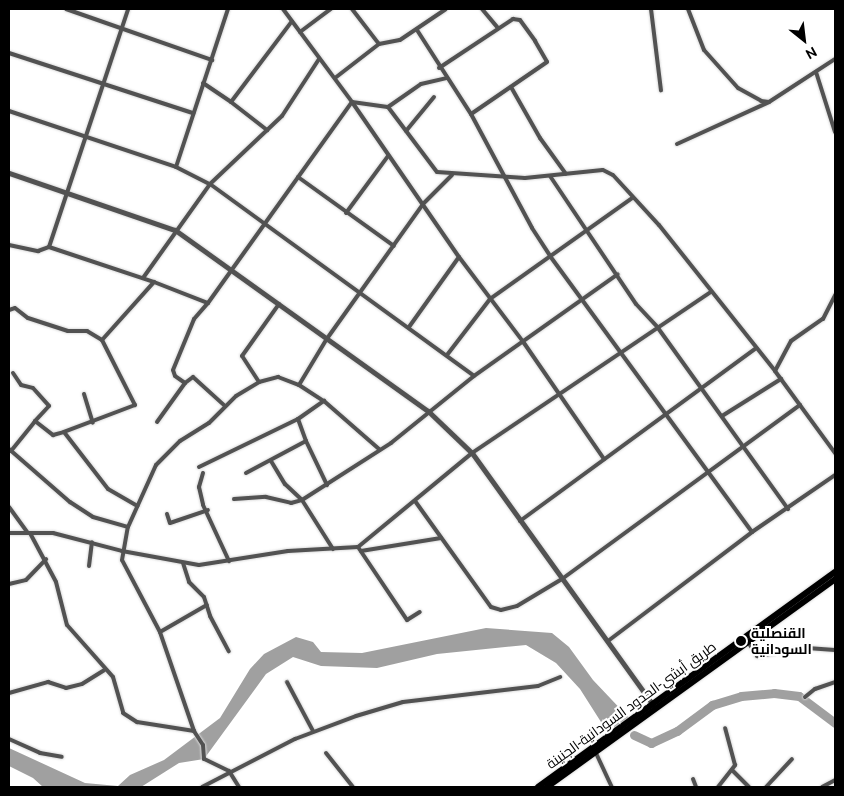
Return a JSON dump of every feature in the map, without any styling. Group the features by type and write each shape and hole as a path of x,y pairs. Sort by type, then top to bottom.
{"highway":[{"name":"طريق أبشي-الحدود السودانية-الجنينة","path":"538,787 595,750 792,607 835,572"},
{"path":"654,706 748,642 792,607 835,579"},
{"path":"547,787 562,773"}],"street":[{"path":"66,9 212,60"},
{"path":"49,247 87,139 128,9"},
{"path":"176,167 228,9"},
{"path":"283,9 352,102 459,257 524,342 604,459"},
{"path":"300,32 331,9"},
{"path":"352,9 379,44"},
{"path":"334,78 379,44 400,40 446,9"},
{"path":"482,9 498,28"},
{"path":"651,9 661,90"},
{"path":"688,9 694,31 715,64 738,88 769,102"},
{"path":"439,68 513,19 520,20 547,62 471,114"},
{"path":"231,102 292,21"},
{"path":"417,30 439,68 471,114 507,177 532,228 550,256 752,532"},
{"path":"9,53 193,113"},
{"path":"143,278 174,230 210,184 282,116 319,59"},
{"path":"677,144 769,102 835,59"},
{"path":"816,72 835,132"},
{"path":"352,102 388,107 421,84 446,78"},
{"path":"203,83 267,130"},
{"path":"511,87 566,174"},
{"path":"406,131 434,97"},
{"path":"185,383 175,376 173,370 194,319 208,304 352,102"},
{"path":"388,107 437,172 452,175 507,177 550,176 603,170 613,175 632,198 659,225 775,371 835,453"},
{"path":"9,111 87,139 176,167 210,184 474,376"},
{"path":"346,212 388,156"},
{"path":"9,173 174,230 232,269 326,340 428,411 472,453 654,706"},
{"path":"298,385 326,340 423,204 452,175"},
{"path":"550,176 618,274 636,304 658,328 788,508"},
{"path":"298,177 394,246"},
{"path":"447,355 490,299 632,198"},
{"path":"9,245 38,251 49,247 143,278 208,304"},
{"path":"409,327 459,257"},
{"path":"234,499 266,497 292,503 302,500 379,449 474,376 618,274"},
{"path":"102,340 154,282"},
{"path":"359,549 472,453 711,292"},
{"path":"775,371 791,341 823,319 835,295"},
{"path":"260,382 242,356 279,304"},
{"path":"9,310 16,308 28,318 68,332 87,331 102,340 135,405 93,423 53,435 35,421"},
{"path":"520,521 756,348"},
{"path":"13,373 21,384 33,388 49,406 10,450 70,502 93,517 128,527"},
{"path":"158,422 185,383 193,377 225,406"},
{"path":"239,787 229,771 204,759 203,745 194,731 160,632 122,560 122,551 128,527 156,464 180,441 208,423 225,406 260,382 278,377 298,385 324,401 379,449"},
{"path":"722,416 780,379"},
{"path":"84,394 93,423"},
{"path":"199,467 298,418 324,401"},
{"path":"415,502 496,609 517,606 562,579 800,405"},
{"path":"298,418 306,441 327,485"},
{"path":"64,432 108,489 137,506"},
{"path":"246,473 306,441"},
{"path":"271,461 285,484 302,500 333,549"},
{"path":"203,473 198,487 229,561"},
{"path":"608,641 752,532 835,475"},
{"path":"9,507 46,559 56,582 67,625 104,670 113,677 123,712 129,718 194,731"},
{"path":"166,514 170,523 208,510"},
{"path":"9,533 53,533 122,551 182,563 229,561 288,551 359,549 441,538"},
{"path":"89,566 92,542"},
{"path":"359,549 407,620 420,612"},
{"path":"9,584 26,580 46,559"},
{"path":"182,563 189,582 204,597 229,651"},
{"path":"160,632 207,605"},
{"path":"748,642 756,656 807,648 835,650"},
{"path":"9,693 48,682 66,688 82,684 104,670"},
{"path":"202,787 229,771 313,731 403,702 538,686 560,677"},
{"path":"287,682 313,731"},
{"path":"805,697 815,689 835,682"},
{"path":"718,787 735,766 725,728"},
{"path":"9,739 40,753 62,757"},
{"path":"595,750 612,787"},
{"path":"326,753 353,787"},
{"path":"766,787 792,759"},
{"path":"732,770 748,787"},
{"path":"693,779 696,787"},
{"path":"822,787 835,780"}],"shaded area":[{"path":"486,628 552,633 569,647 593,680 629,718 608,733 580,689 556,663 526,645 437,654 377,668 321,666 293,657 266,674 204,759 179,763 141,787 43,787 33,778 9,766 9,748 85,783 118,786 130,775 164,760 220,718 250,669 264,654 296,637 313,642 321,652 362,653"}],"waterway":[{"path":"634,735 651,743 677,731 712,705 741,696 774,693 799,696 835,723"}],"place":[{"name":"القنصلية السودانية","path":"741,641"}]}
